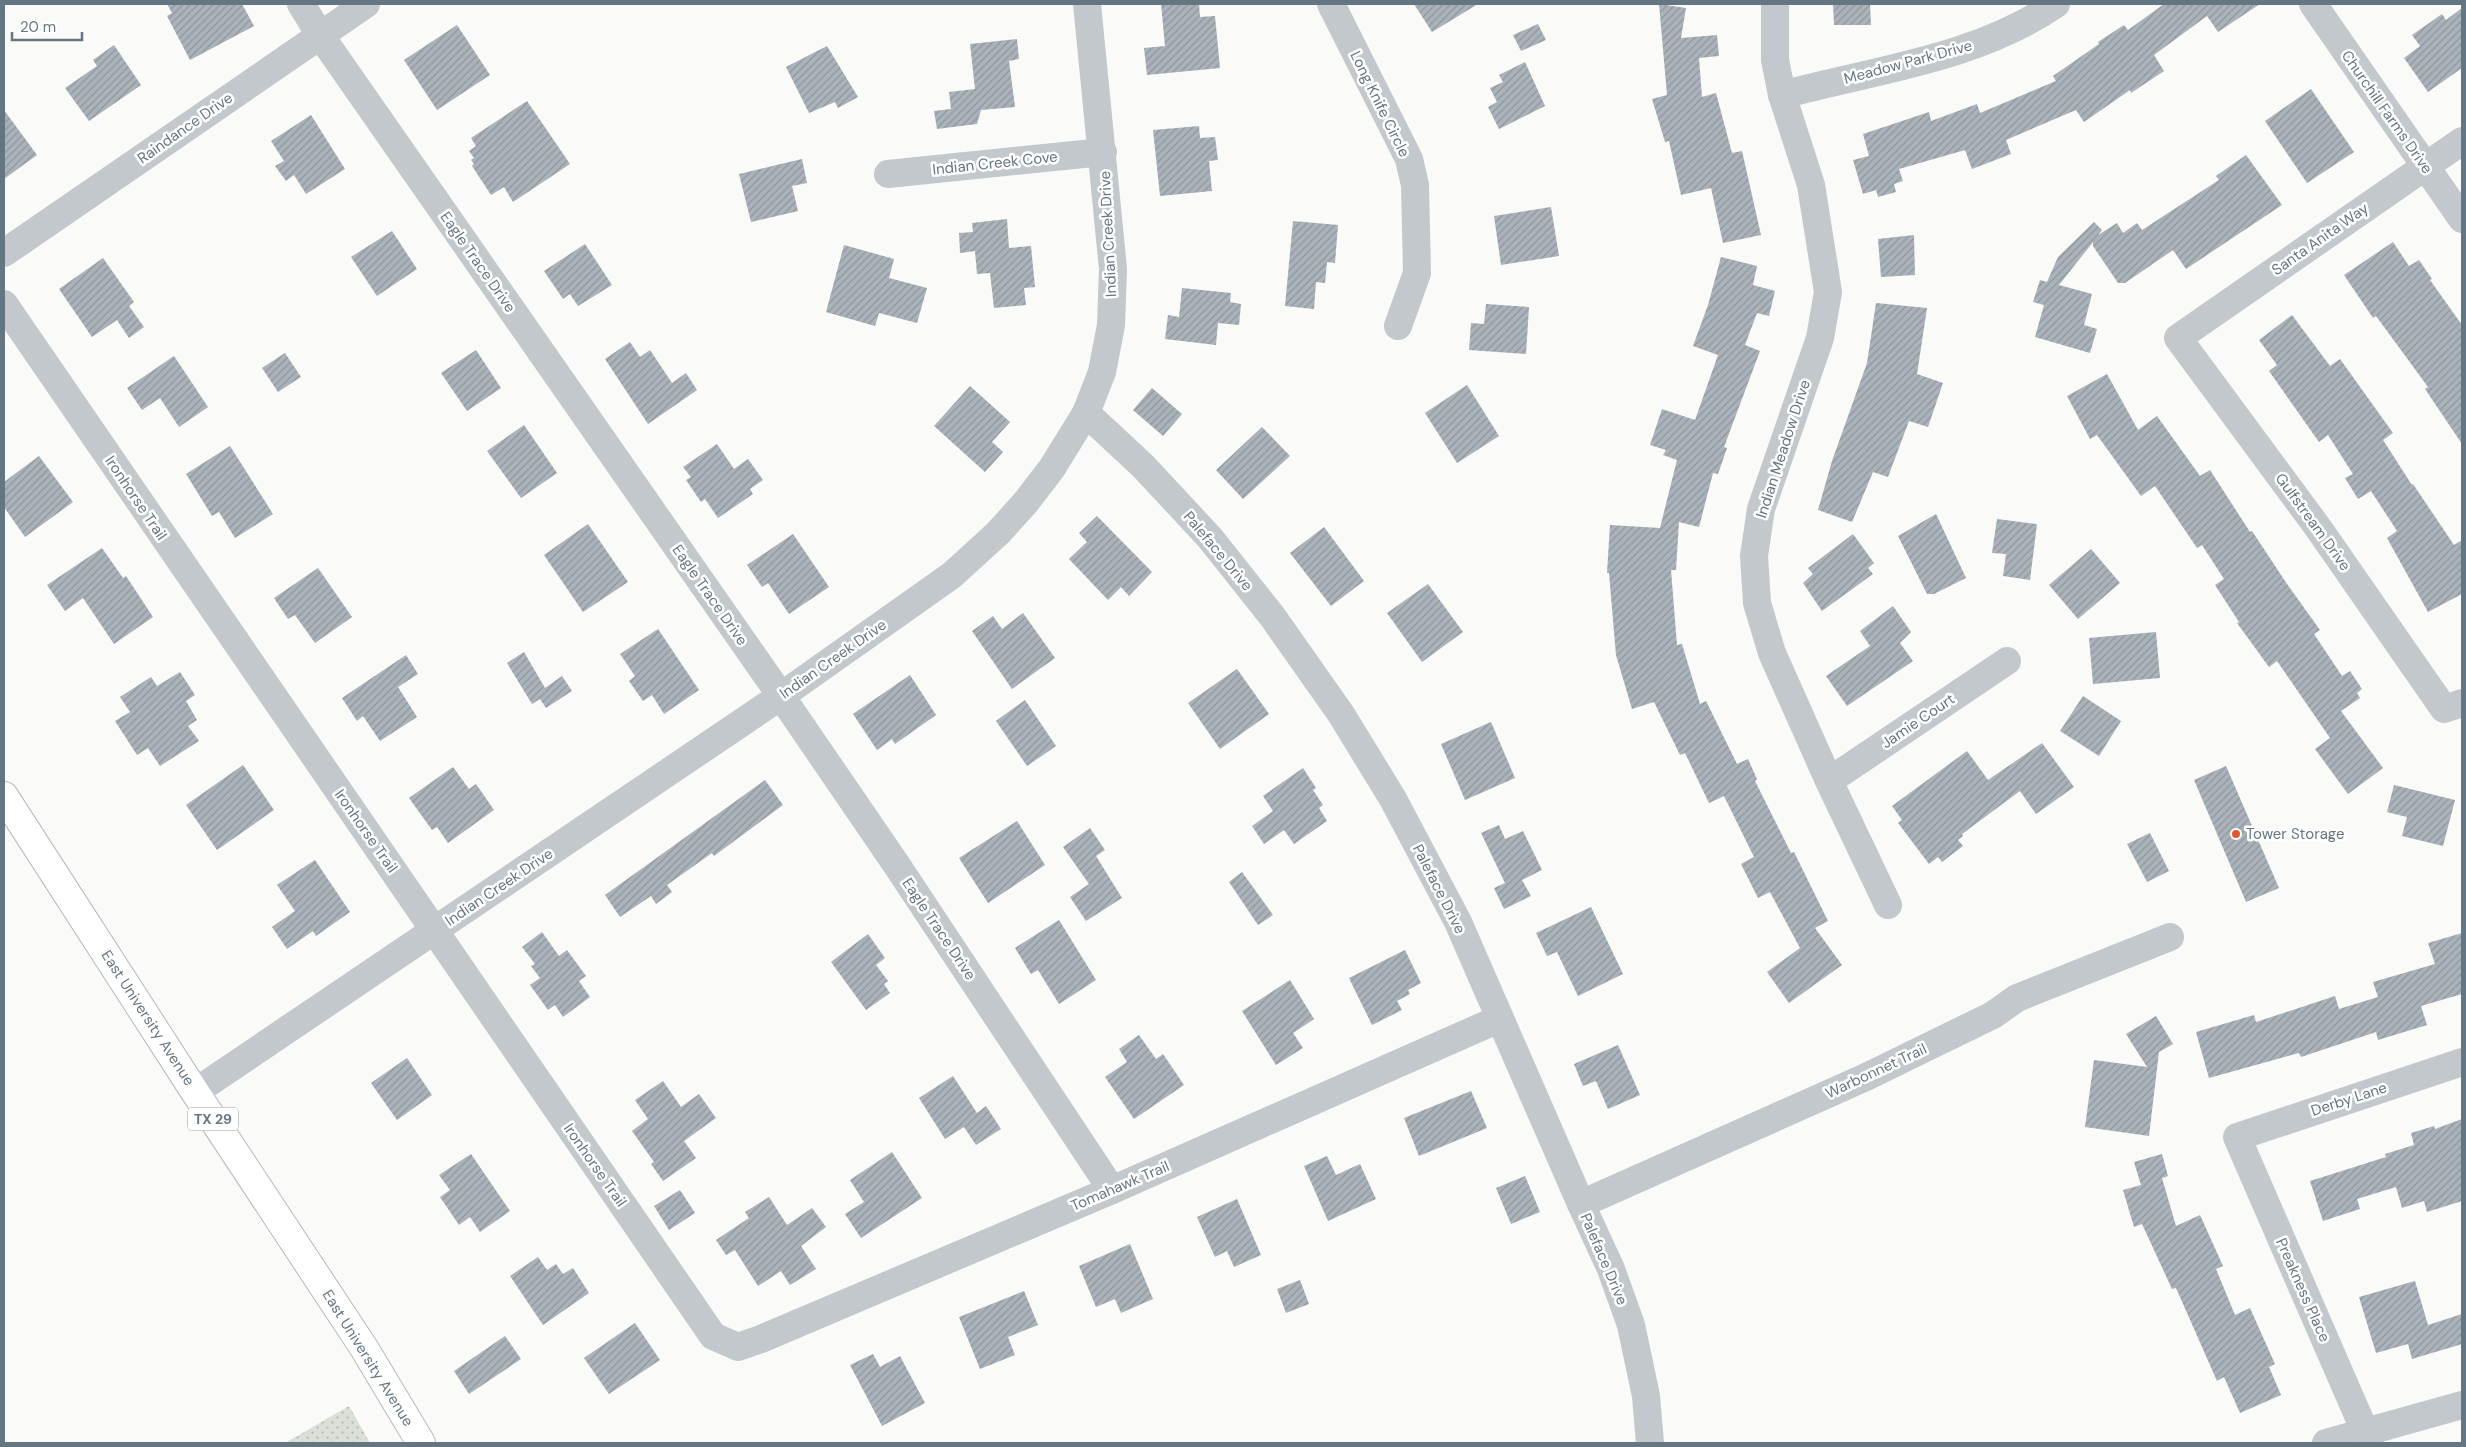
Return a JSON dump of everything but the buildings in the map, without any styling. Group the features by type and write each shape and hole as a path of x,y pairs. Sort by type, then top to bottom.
{"main road":[{"name":"East University Avenue","path":"4,796 195,1092 364,1348 420,1443"}],"street":[{"name":"Eagle Trace Drive","path":"301,4 320,35 907,881 1112,1190"},
{"name":"Raindance Drive","path":"4,253 366,4"},
{"name":"Indian Creek Drive","path":"195,1092 780,696 968,562 1026,502 1052,468 1086,413 1102,372 1111,325 1113,269 1087,4"},
{"name":"Long Knife Circle","path":"1331,4 1408,160 1415,185 1417,273 1398,326"},
{"name":"Indian Meadow Drive","path":"1775,4 1775,60 1782,95 1811,185 1828,292 1820,338 1761,509 1754,556 1757,603 1772,653 1828,782 1888,905"},
{"name":"Meadow Park Drive","path":"1782,95 1958,51 2007,32 2056,4"},
{"name":"Churchill Farms Drive","path":"2312,4 2462,219"},
{"name":"Santa Anita Way","path":"2178,338 2462,141"},
{"name":"Indian Creek Cove","path":"888,174 1103,152"},
{"name":"Ironhorse Trail","path":"4,304 714,1336 738,1347"},
{"name":"Gulfstream Drive","path":"2178,338 2453,706"},
{"name":"Paleface Drive","path":"1086,413 1143,466 1210,538 1272,616 1341,714 1393,799 1458,922 1499,1019 1611,1269 1631,1325 1646,1396 1650,1443"},
{"name":"Jamie Court","path":"1828,782 2007,661"},
{"name":"Warbonnet Trail","path":"1581,1204 1866,1077 1993,1015 2017,998 2170,937"},
{"name":"Tomahawk Trail","path":"738,1347 1112,1190 1499,1019"},
{"name":"Derby Lane","path":"2236,1136 2462,1062"},
{"name":"Preakness Place","path":"2236,1136 2367,1437"},
{"path":"2326,1443 2367,1437 2462,1405"}],"shaded area":[{"path":"349,1406 370,1443 285,1443"}],"place":[{"name":"Tower Storage","path":"2236,834"}]}
